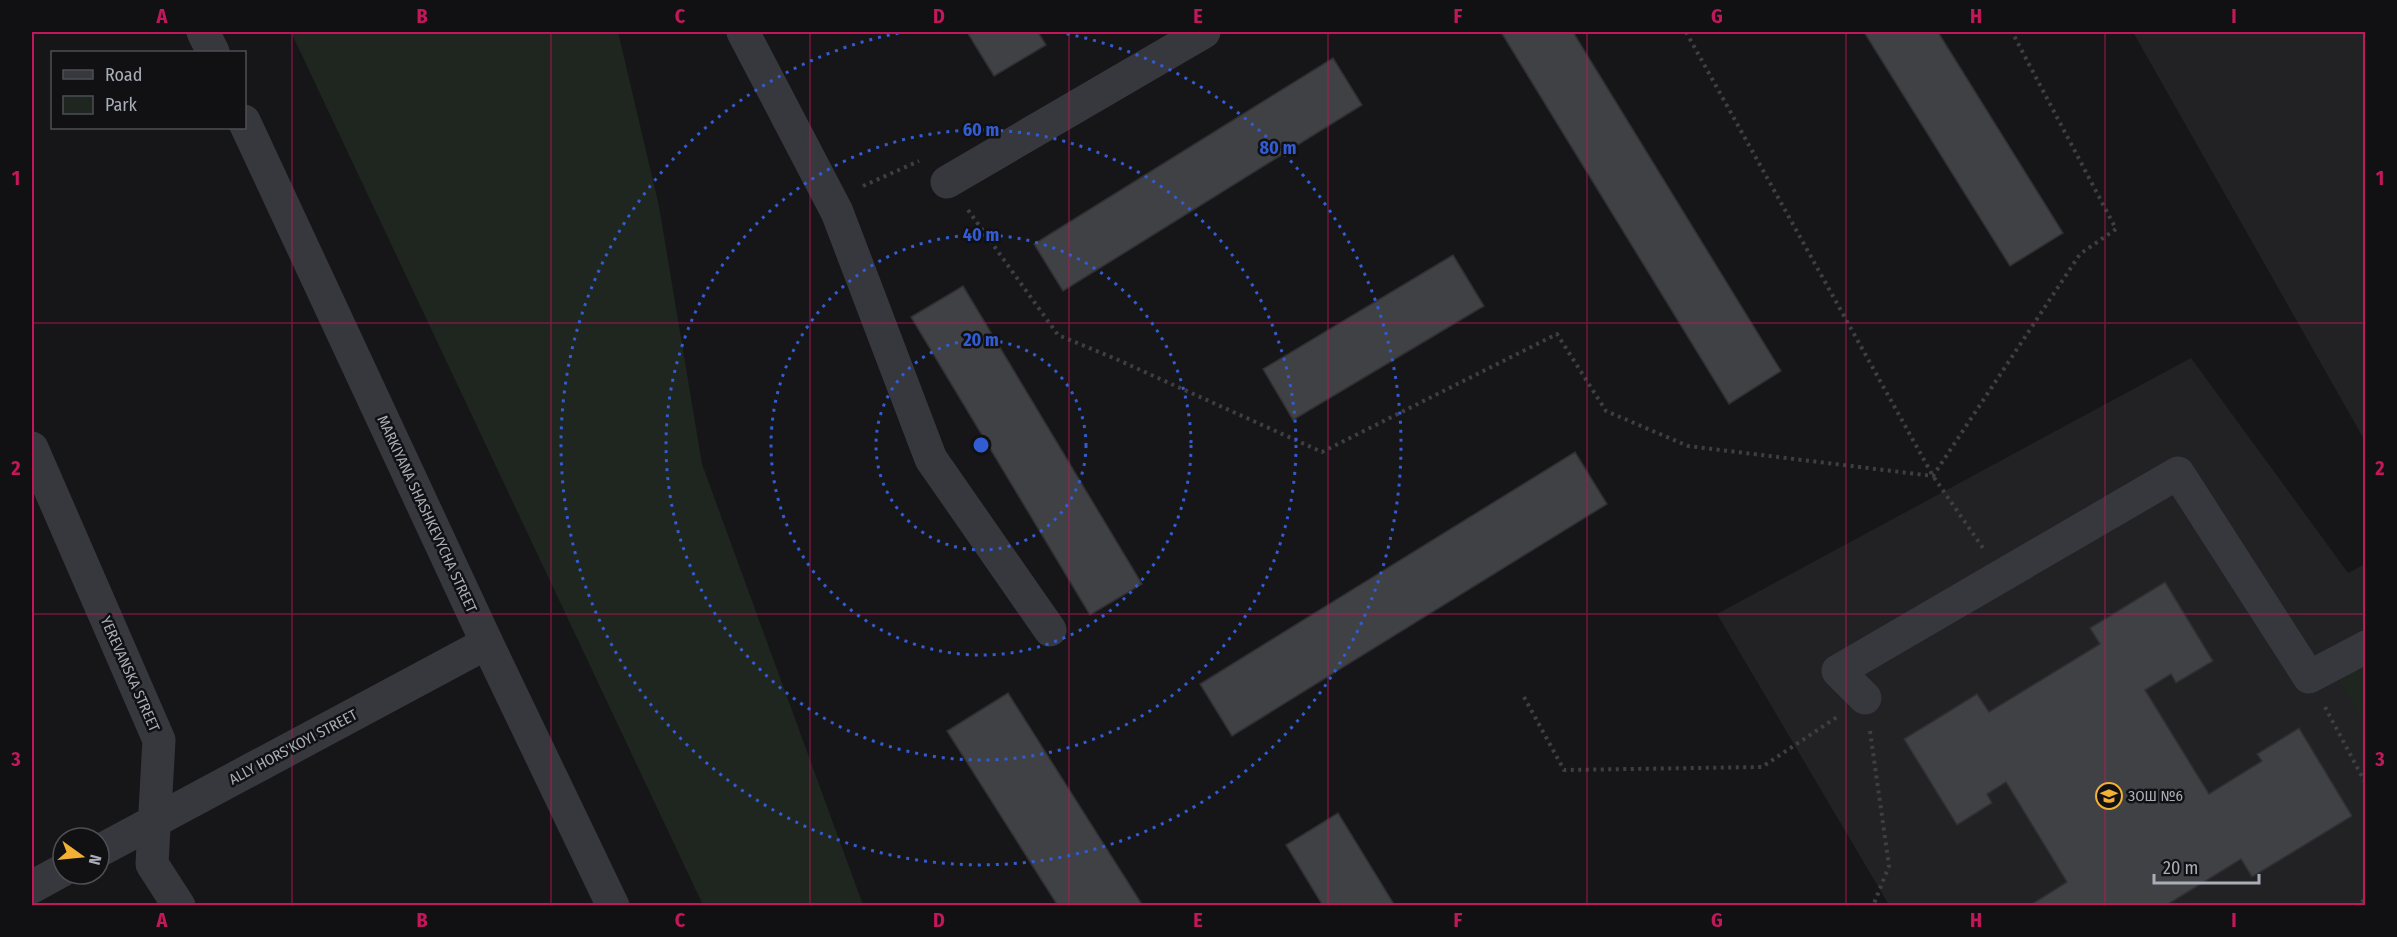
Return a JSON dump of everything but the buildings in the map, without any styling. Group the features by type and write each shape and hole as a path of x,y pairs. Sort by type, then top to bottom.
{"street":[{"path":"203,32 212,51"},
{"path":"743,32 831,200 931,459 1050,630"},
{"path":"947,182 1204,32"},
{"name":"MARKIYANA SHASHKEVYCHA STREET","path":"246,125 487,643 614,906"},
{"name":"YEREVANSKA STREET","path":"32,448 159,740 152,864 179,906"},
{"path":"1865,698 1838,671 2178,473 2309,678 2366,647"},
{"name":"ALLY HORS'KOYI STREET","path":"111,845 487,643"},
{"path":"32,887 51,877"}],"path":[{"path":"1686,32 1933,476 2002,576"},
{"path":"1933,476 2080,254 2116,229 2012,32"},
{"path":"831,200 928,157 1058,335 1322,452 1557,334 1606,411 1688,446 1933,476"},
{"path":"2309,678 2366,784"},
{"path":"1524,697 1564,770 1762,767 1865,698 1889,866 1873,906"},
{"path":"2355,906 2366,899"}],"shaded area":[{"path":"2133,32 2365,32 2365,441"},
{"path":"2191,358 2348,573 2365,564 2365,905 1889,905 1717,614"}],"green space":[{"path":"291,32 618,32 659,206 702,464 863,905 703,905"},
{"path":"2365,656 2365,724 2336,675"}],"place":[{"name":"ЗОШ №6","path":"2109,796"}]}
